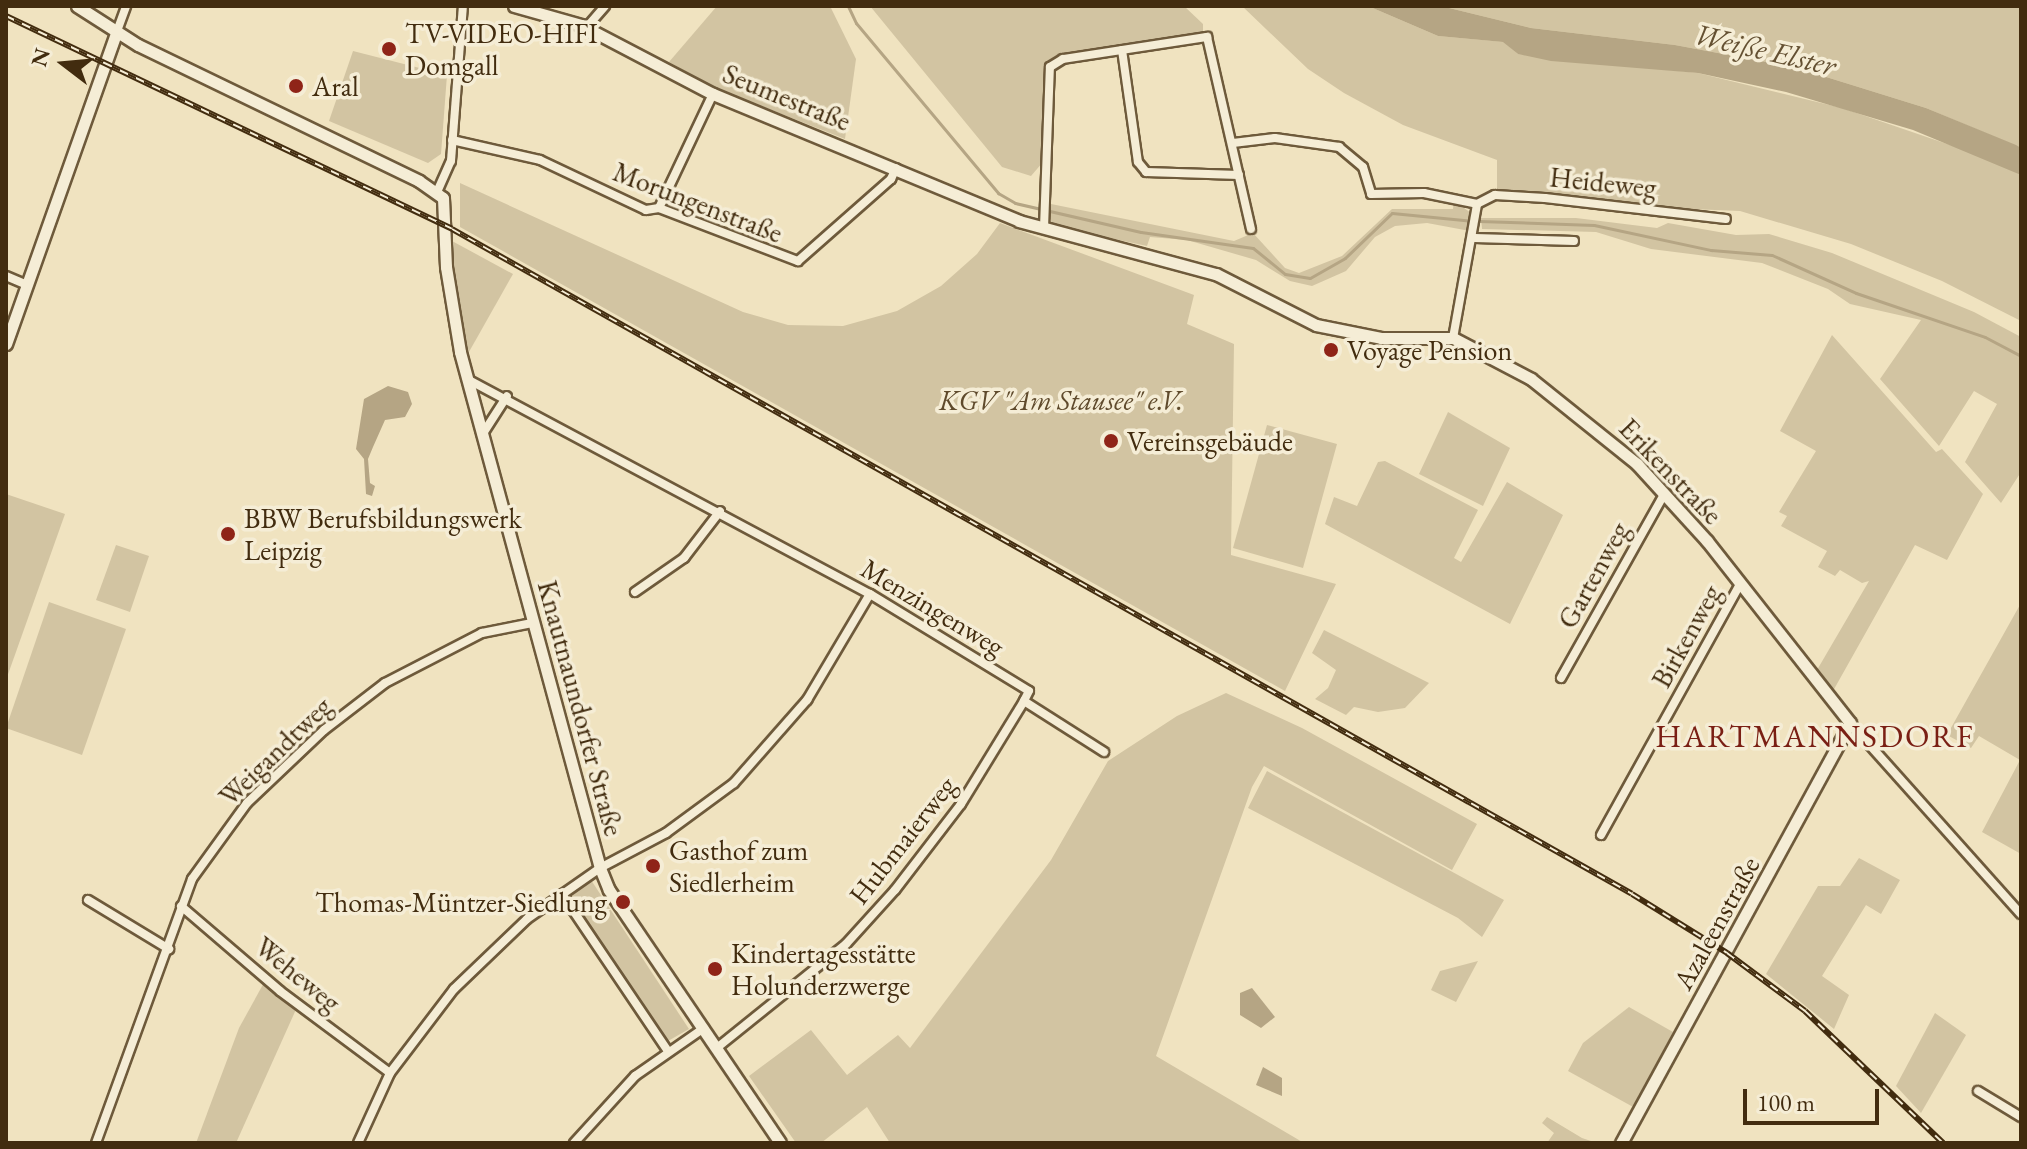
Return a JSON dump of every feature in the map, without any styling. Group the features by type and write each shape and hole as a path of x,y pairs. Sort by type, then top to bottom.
{"street":[{"path":"77,6 116,34 437,192 449,171 463,6"},
{"path":"6,344 126,6"},
{"name":"Seumestraße","path":"514,6 586,28 713,94 896,167 992,210 1046,222 1159,255"},
{"path":"586,28 605,6"},
{"path":"1046,222 1049,206 1046,81 1050,67 1063,59 1207,37 1251,229"},
{"path":"1122,50 1138,162 1146,172 1239,175"},
{"path":"659,208 713,94"},
{"name":"Heideweg","path":"1233,143 1275,138 1328,143 1358,160 1371,194 1424,193 1477,204 1495,195 1545,198 1726,219"},
{"name":"Morungenstraße","path":"452,140 511,150 646,210 659,208 798,261 891,179 896,167"},
{"name":"Knautnaundorfer Straße","path":"437,192 447,210 452,314 467,379 600,868 609,890 780,1143"},
{"path":"1453,338 1475,238 1477,204"},
{"path":"1475,238 1574,241"},
{"name":"Erikenstraße","path":"1159,255 1216,274 1316,325 1381,338 1453,338 1546,390 1637,464 1665,493 1850,723 2021,914"},
{"path":"6,276 27,285"},
{"name":"Menzingenweg","path":"467,379 507,396 870,594 1029,691 1024,701 1104,752"},
{"path":"482,435 507,396"},
{"name":"Gartenweg","path":"1561,678 1665,493"},
{"path":"635,592 684,558 720,511"},
{"name":"Birkenweg","path":"1601,835 1740,584"},
{"path":"358,1143 390,1073 445,999 494,945 600,868 666,833 734,783 807,700 870,594"},
{"name":"Weigandtweg","path":"96,1143 192,879 247,803 324,730 385,683 482,633 532,623"},
{"name":"Hubmaierweg","path":"718,1047 846,944 895,890 961,804 1024,701"},
{"name":"Azaleenstraße","path":"1621,1143 1850,723"},
{"path":"562,894 668,1051"},
{"path":"88,900 169,949"},
{"name":"Weheweg","path":"181,906 280,991 390,1073"},
{"path":"574,1143 615,1095 668,1051 704,1028"},
{"path":"1978,1091 2021,1117"}],"green space":[{"path":"717,6 830,6 856,59 845,139 716,88 669,62"},
{"path":"870,6 1184,6 1203,24 1203,34 1053,60 1043,81 1043,162 1031,176 1002,167"},
{"path":"1242,6 1368,6 1438,36 1504,42 1518,54 1698,73 1842,108 1991,159 2021,175 2021,321 1942,281 1851,244 1740,211 1641,207 1497,189 1497,160 1403,125 1344,93 1308,69"},
{"path":"1441,6 2021,6 2021,148 1926,108 1794,67 1675,45 1531,28"},
{"path":"353,51 447,75 441,154 428,163 329,121"},
{"name":"KGV \"Am Stausee\" e.V.","path":"460,183 743,312 788,325 843,326 897,311 941,286 977,254 1000,223 1194,295 1187,324 1234,344 1231,555 1336,584 1285,691 460,227"},
{"path":"1454,201 1474,215 1470,231 1427,223 1395,226 1375,237 1346,271 1312,286 1290,281 1256,260 1187,240 1150,237 1147,246 1054,226 1049,217 1051,204 1234,241 1253,233 1285,268 1299,273 1342,256 1392,209 1453,209"},
{"path":"1481,218 1576,218 1657,228 1668,223 1736,235 1769,234 1832,253 1974,312 2021,337 2021,472 2001,503 1965,462 1997,404 1974,391 1939,446 1880,379 1921,320 1850,304 1828,289 1762,263 1651,249 1596,232 1482,229"},
{"path":"452,241 513,274 465,359 453,295"},
{"path":"1832,335 1936,452 1942,449 1983,494 1947,560 1915,545 1833,691 1817,670 1869,581 1862,583 1840,570 1835,576 1818,567 1827,551 1781,526 1787,516 1779,512 1816,451 1780,431"},
{"path":"1448,412 1510,448 1483,506 1419,474"},
{"path":"1267,425 1337,444 1303,568 1233,548"},
{"path":"1385,461 1478,510 1454,558 1461,562 1507,482 1563,515 1510,624 1325,524 1334,497 1357,506 1378,462"},
{"path":"6,494 65,514 6,680"},
{"path":"116,545 149,556 130,612 96,600"},
{"path":"49,602 126,629 82,755 6,728"},
{"path":"2021,603 2021,854 1982,832 2020,760 1979,736 1971,748 1947,735"},
{"path":"1324,630 1429,683 1405,708 1378,712 1354,707 1346,715 1315,699 1328,688 1336,670 1312,653"},
{"path":"1226,693 1302,728 1477,824 1452,870 1264,766 1252,787 1156,1056 1304,1143 890,1143 867,1107 821,1143 796,1143 749,1076 811,1030 847,1075 898,1035 910,1048 1051,860 1108,761 1177,716"},
{"path":"1267,771 1504,900 1482,937 1458,918 1248,808"},
{"path":"1859,858 1900,880 1881,914 1866,905 1822,976 1849,995 1834,1029 1766,974 1818,886 1840,886"},
{"path":"591,880 689,1029 668,1041 568,899"},
{"path":"1478,961 1456,1002 1431,990 1440,971"},
{"path":"266,979 298,1005 236,1143 196,1143 239,1028"},
{"path":"1629,1007 1673,1032 1635,1108 1568,1071 1583,1043"},
{"path":"1935,1013 1966,1035 1921,1113 1896,1086"},
{"path":"1547,1117 1582,1138 1597,1143 1547,1143 1554,1133 1542,1123"}],"shaded area":[{"path":"1368,6 1441,6 1531,28 1675,45 1794,67 1926,108 2016,145 2021,148 2021,175 1913,130 1786,92 1698,73 1551,61 1518,54 1503,42 1438,36"},
{"path":"388,386 408,392 412,404 405,417 385,420 373,447 368,459 370,483 375,486 372,496 366,494 364,459 356,449 364,399"},
{"path":"1252,988 1275,1017 1261,1028 1240,1015 1240,993"},
{"path":"1263,1067 1282,1078 1282,1096 1256,1085"}],"waterway":[{"path":"848,6 856,23 998,193 1015,203 1141,232 1253,248 1285,274 1310,278 1345,258 1392,213 1474,221"},
{"path":"1479,221 1594,225 1711,250 1772,255 1856,293 1985,337 2021,356"}],"railway":[{"path":"6,16 452,229 1632,894 1727,953 1805,1011 1943,1143"}],"place":[{"name":"TV-VIDEO-HIFI Domgall","path":"389,49"},
{"name":"Aral","path":"296,86"},
{"name":"Voyage Pension","path":"1331,350"},
{"name":"Vereinsgebäude","path":"1111,441"},
{"name":"BBW Berufsbildungswerk Leipzig","path":"228,534"},
{"name":"Gasthof zum Siedlerheim","path":"653,866"},
{"name":"Thomas-Müntzer-Siedlung","path":"623,902"},
{"name":"Kindertagesstätte Holunderzwerge","path":"715,969"}],"district":[{"name":"HARTMANNSDORF","path":"1815,736"}],"water label":[{"name":"Weiße Elster","path":"1765,50"}]}
